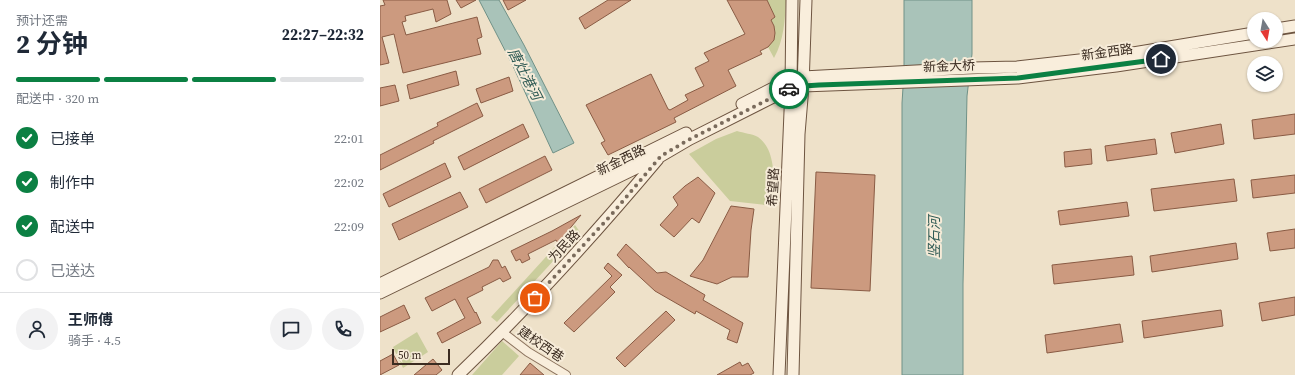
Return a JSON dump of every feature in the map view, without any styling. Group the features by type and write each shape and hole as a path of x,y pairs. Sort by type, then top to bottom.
{"main road":[{"name":"希望路","path":"779,375 791,84 792,0"},
{"name":"希望路","path":"793,375 799,134 804,82 806,0"},
{"path":"1283,28 1295,26"},
{"name":"新金西路","path":"1017,72 1247,34"},
{"name":"新金西路","path":"1017,72 1116,66 1295,39"},
{"name":"新金大桥","path":"880,78 1017,72"},
{"name":"新金西路","path":"380,284 687,133 791,84 880,78"},
{"name":"新金西路","path":"380,293 661,156 791,84"},
{"name":"为民路","path":"458,375 502,332 612,214 661,156 687,133"}],"street":[{"name":"建校西巷","path":"502,332 528,352 566,375"}],"green space":[{"path":"767,0 786,0 782,37 774,58 768,47 775,34 771,20 775,17"},
{"path":"737,131 758,137 769,151 772,159 774,179 774,206 730,201 689,154 716,139"},
{"path":"575,225 580,232 497,322 491,317"},
{"path":"417,332 428,352 403,368 393,347"},
{"path":"502,341 519,356 502,375 472,375"}],"water":[{"name":"唐灶港河","path":"479,0 499,0 524,45 574,143 553,153 512,64"},
{"name":"竖石河","path":"904,0 972,0 972,54 967,96 963,284 963,375 902,375 902,103 904,72"}],"building":[{"path":"383,0 447,0 451,14 436,22 433,9 405,16 406,21 402,22 406,35 477,17 482,37 477,39 481,54 403,73 394,34 382,37 389,63 380,65 380,6 385,5"},
{"path":"456,0 476,0 461,8"},
{"path":"503,0 526,0 508,10"},
{"path":"608,0 631,0 585,29 579,18"},
{"path":"727,0 767,0 775,17 771,20 774,26 774,40 768,47 760,51 762,54 728,70 736,86 674,118 676,122 608,155 601,143 605,141 586,105 651,74 668,109 670,110 688,100 685,95 704,86 695,68 709,61 704,53 745,34"},
{"path":"456,71 459,85 410,99 407,85"},
{"path":"509,77 513,91 481,103 476,89"},
{"path":"395,85 399,101 380,106 380,88"},
{"path":"477,103 483,116 380,170 380,155 438,126 437,123"},
{"path":"1295,114 1295,134 1254,139 1252,120"},
{"path":"523,124 529,137 464,170 458,157"},
{"path":"1221,124 1224,144 1175,153 1171,133"},
{"path":"1155,139 1157,154 1107,161 1105,146"},
{"path":"1091,149 1092,164 1065,167 1064,152"},
{"path":"545,156 552,170 486,203 479,189"},
{"path":"445,163 451,177 389,207 383,194"},
{"path":"816,172 875,175 870,291 811,288"},
{"path":"1295,175 1295,193 1253,198 1251,180"},
{"path":"698,177 715,193 699,223 692,218 674,237 660,225 678,205 673,197"},
{"path":"1234,179 1237,201 1154,211 1151,189"},
{"path":"460,192 468,207 399,240 392,224"},
{"path":"1127,202 1129,216 1060,225 1058,211"},
{"path":"731,206 754,209 748,277 732,277 717,284 690,276 703,260"},
{"path":"581,215 558,243 556,240 528,254 530,259 522,263 520,259 516,261 511,251"},
{"path":"1295,229 1295,248 1270,251 1267,233"},
{"path":"1236,243 1238,259 1152,272 1150,256"},
{"path":"626,244 657,273 666,272 705,295 703,300 743,323 737,343 727,339 730,330 696,311 695,314 655,291 629,268 617,255"},
{"path":"1132,256 1134,275 1054,284 1052,265"},
{"path":"493,260 498,260 502,268 505,266 511,278 503,282 500,278 482,287 483,290 467,298 481,323 442,343 437,333 465,318 455,299 432,311 425,298 489,267"},
{"path":"608,263 622,275 610,287 615,292 574,332 564,323 612,276 604,268"},
{"path":"1295,297 1295,315 1262,321 1259,303"},
{"path":"404,305 410,318 380,332 380,317"},
{"path":"1221,310 1223,326 1144,338 1142,321"},
{"path":"666,311 675,320 625,367 616,358"},
{"path":"1120,324 1123,342 1047,353 1045,335"},
{"path":"393,354 399,365 380,375 380,361"},
{"path":"433,359 442,370 436,375 414,375"},
{"path":"740,362 742,366 748,363 754,373 750,375 717,375"},
{"path":"530,363 544,375 520,375"}],"way so far":[{"path":"535,298 612,214 661,156 690,139 789,89"}],"route":[{"path":"789,89 804,86 902,81 1018,78 1161,59"}]}
